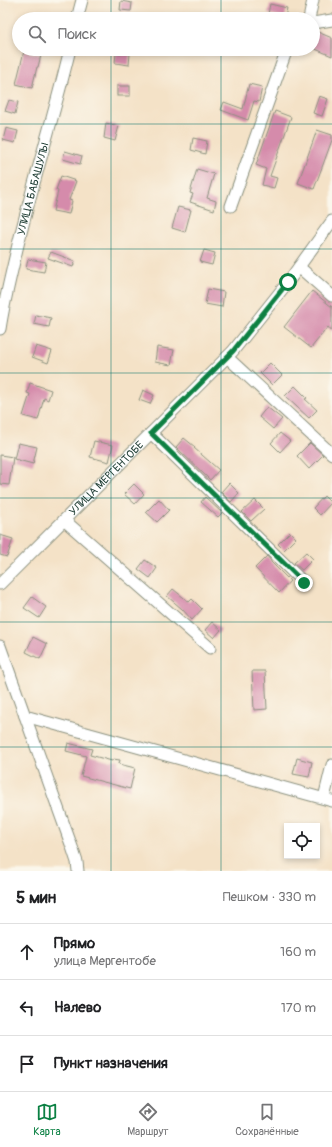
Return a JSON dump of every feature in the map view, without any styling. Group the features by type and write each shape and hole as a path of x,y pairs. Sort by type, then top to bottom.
{"street":[{"path":"79,12 82,0"},
{"path":"310,12 313,0"},
{"path":"320,22 332,20"},
{"name":"УЛИЦА БАБАШУЛЫ","path":"0,329 3,305 24,218 68,56"},
{"path":"232,206 285,56"},
{"name":"УЛИЦА МЕРГЕНТОБЕ","path":"0,584 227,357 288,282 332,221"},
{"path":"299,267 332,296"},
{"path":"227,357 332,454"},
{"path":"151,433 304,583"},
{"path":"64,520 210,648"},
{"path":"0,646 72,847 77,862 78,871"},
{"path":"25,716 328,799 332,765"}],"building":[{"path":"121,1 132,3 131,11 120,10"},
{"path":"270,4 287,8 286,12 268,12"},
{"path":"320,33 332,38 332,56 320,51"},
{"path":"23,56 41,56 32,88 16,84"},
{"path":"116,56 130,56 129,65 115,63"},
{"path":"249,84 262,87 259,102 254,101 248,120 221,110 224,102 243,109"},
{"path":"117,86 130,86 130,96 117,96"},
{"path":"319,96 328,99 322,116 313,113"},
{"path":"9,100 18,102 15,114 5,111"},
{"path":"275,111 291,117 270,176 277,178 274,188 262,185 266,169 256,165"},
{"path":"106,123 119,126 115,141 104,138"},
{"path":"6,128 18,131 15,143 3,140"},
{"path":"317,130 332,135 332,140 314,189 298,183"},
{"path":"193,138 207,141 205,154 191,150"},
{"path":"65,151 82,156 80,164 63,159"},
{"path":"197,169 214,174 207,198 216,201 214,210 190,202 193,194 190,193"},
{"path":"61,176 76,181 69,200 72,201 69,214 53,211 58,191 56,190"},
{"path":"178,207 191,210 185,232 172,228"},
{"path":"204,250 215,253 212,265 200,262"},
{"path":"51,252 75,261 73,267 48,258"},
{"path":"28,259 46,262 44,272 26,269"},
{"path":"208,289 224,292 222,307 205,304"},
{"path":"312,291 332,307 332,332 328,327 311,348 284,327"},
{"path":"36,315 51,318 49,327 34,324"},
{"path":"36,346 52,351 48,363 32,357"},
{"path":"157,347 174,350 171,365 155,362"},
{"path":"270,363 282,375 272,385 260,373"},
{"path":"30,383 51,390 48,400 44,398 38,420 23,416 30,394 27,393"},
{"path":"295,386 307,398 305,399 317,410 309,418 285,396"},
{"path":"143,390 154,395 150,404 139,400"},
{"path":"267,407 282,419 273,429 259,417"},
{"path":"280,433 290,441 280,452 271,443"},
{"path":"184,438 219,470 210,480 176,447"},
{"path":"94,441 113,445 109,462 90,457"},
{"path":"18,443 37,447 33,464 14,459"},
{"path":"310,443 323,455 309,469 297,456"},
{"path":"0,455 13,457 9,485 0,484"},
{"path":"229,483 239,493 231,502 221,492"},
{"path":"134,484 144,494 135,504 124,494"},
{"path":"324,496 331,503 320,515 313,508"},
{"path":"205,497 222,513 218,517 201,502"},
{"path":"159,499 169,510 157,522 146,512"},
{"path":"255,500 264,509 251,521 242,512"},
{"path":"290,532 296,538 284,550 278,544"},
{"path":"0,535 13,539 7,557 0,555"},
{"path":"306,552 313,559 302,570 294,563"},
{"path":"267,556 290,581 279,593 255,568"},
{"path":"145,560 157,568 150,578 138,569"},
{"path":"173,589 189,602 192,599 202,609 192,620 167,596"},
{"path":"32,597 46,607 39,618 24,608"},
{"path":"212,622 221,630 214,638 205,630"},
{"path":"33,637 47,644 40,659 26,652"},
{"path":"252,671 265,671 267,709 254,710"},
{"path":"68,743 92,749 90,755 112,761 113,759 120,760 119,764 135,768 130,789 81,776 86,756 66,751"},
{"path":"297,758 312,762 309,777 293,774"}],"route":[{"path":"288,282 233,351 151,433 304,583"}]}
